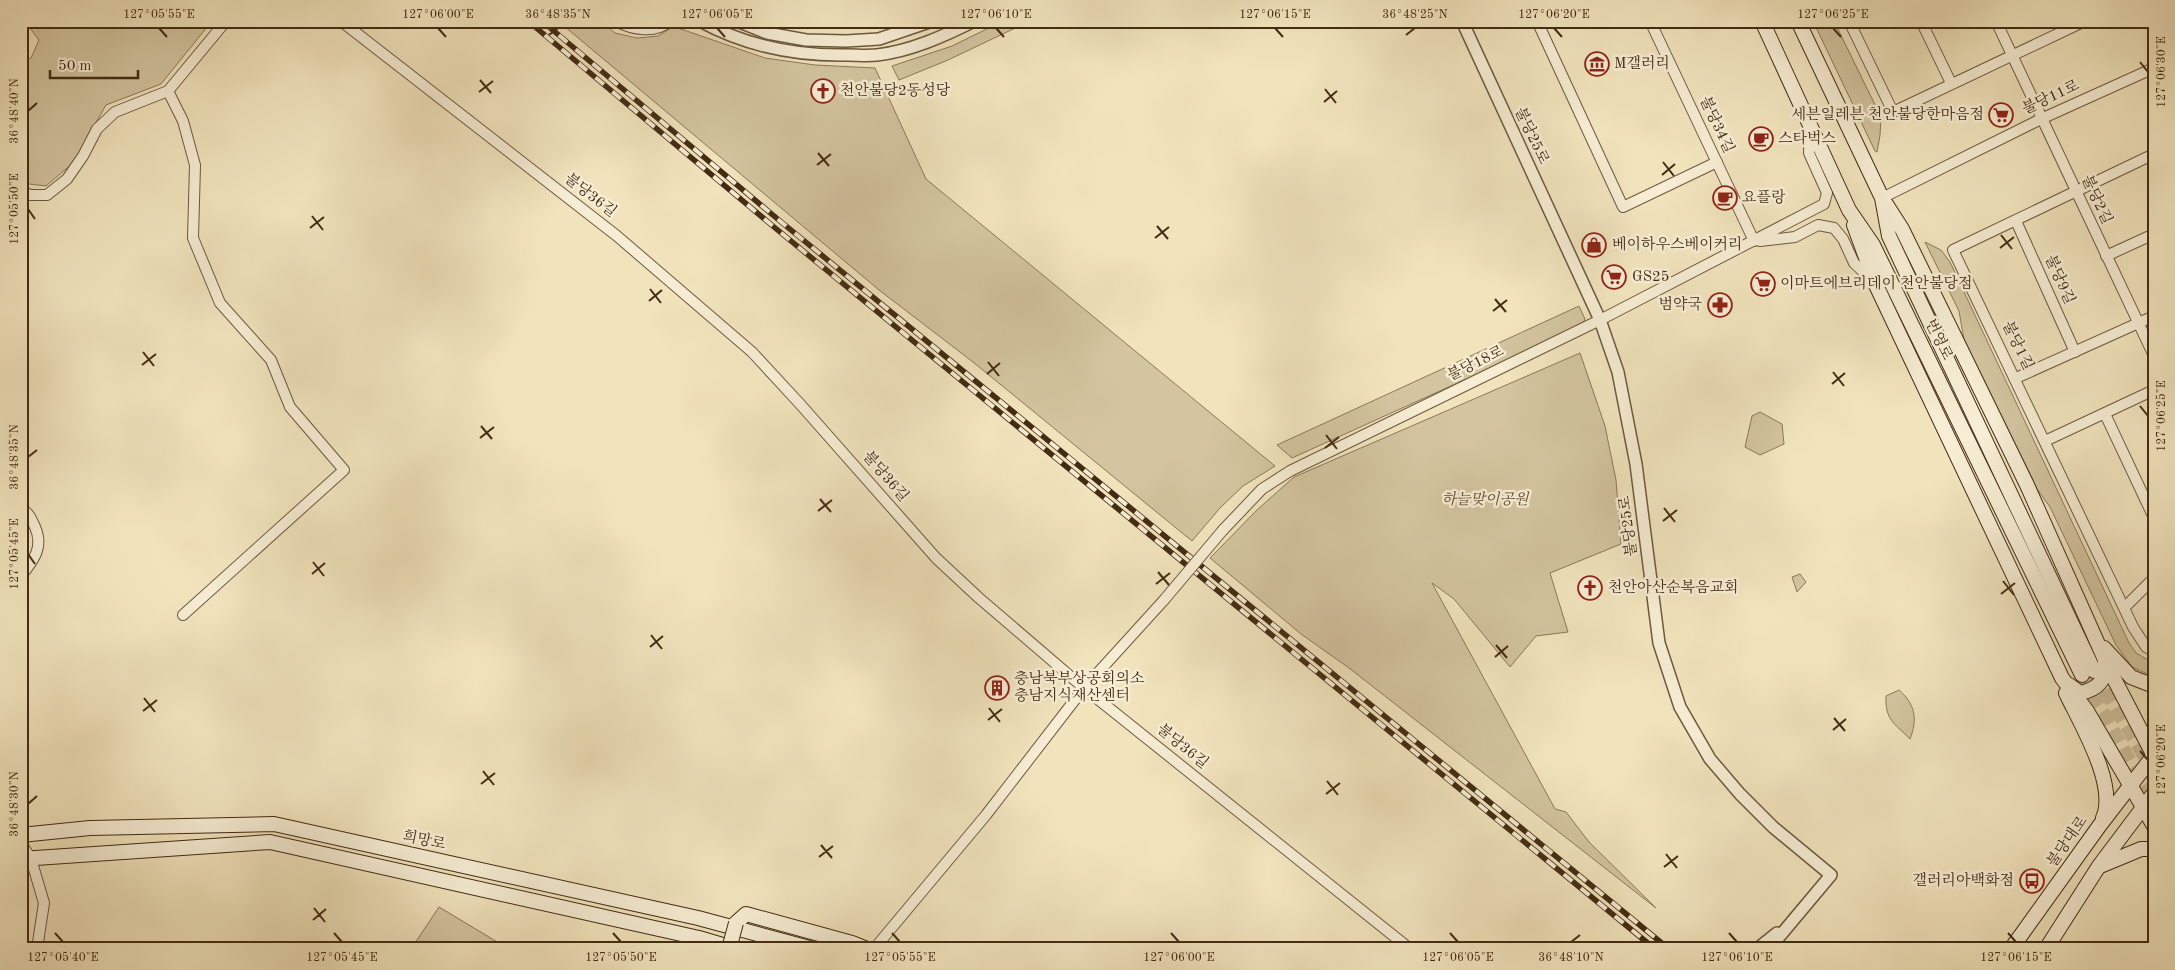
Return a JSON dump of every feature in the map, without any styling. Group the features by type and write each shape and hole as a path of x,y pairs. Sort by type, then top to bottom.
{"main road":[{"name":"번영로","path":"1762,21 1849,210 1873,245 2088,673 1889,236 1882,198 1798,21"},
{"path":"1882,198 1902,229 2022,476 2104,658 2154,756"},
{"path":"1849,210 1876,284 2062,678 2086,711 2154,826"},
{"path":"2098,643 2131,677 2154,686"},
{"path":"2062,678 2074,690 2080,693 2091,691 2097,688 2103,679 2104,658"},
{"path":"2062,678 2065,691 2094,751 2103,776 2106,800 2105,813 2100,824"},
{"name":"불당대로","path":"2010,949 2100,824 2154,756"},
{"path":"2046,949 2099,866 2154,793"},
{"name":"희망로","path":"21,835 90,828 274,824 698,918 813,949"},
{"path":"26,859 270,842 699,938 736,949"},
{"path":"2099,866 2141,849 2154,849"},
{"path":"729,949 736,923 746,914 852,942 867,949"}],"street":[{"path":"21,190 30,195 48,195 67,178 84,156 97,129 116,112 168,91 226,21"},
{"name":"불당36길","path":"341,21 616,236 752,352 936,558 979,598 1084,688 1410,949"},
{"path":"616,21 627,28 640,30 657,27 670,21"},
{"path":"700,21 723,34 772,50 818,56 877,55 939,39 974,21"},
{"path":"737,21 767,33 806,40 846,41 879,39 932,21"},
{"name":"불당25로","path":"1462,21 1600,320 1618,372 1628,419 1646,534 1659,643 1680,707 1710,759 1740,794 1773,827 1831,875 1791,924"},
{"path":"1537,21 1623,207 1717,162"},
{"name":"불당34길","path":"1650,21 1754,242"},
{"path":"1849,21 1893,112 2085,21"},
{"path":"1920,21 1951,83"},
{"name":"불당2길","path":"1996,21 2154,356"},
{"name":"불당11로","path":"1882,198 2041,119 2154,68"},
{"path":"168,91 184,121 195,165 193,238 220,303 271,360 290,407 344,470 183,615"},
{"name":"불당18로","path":"874,949 986,815 1084,688 1164,600 1223,530 1262,489 1290,471 1600,320 1754,242 1824,204 1827,193 1809,153 1810,125"},
{"name":"불당1길","path":"2154,154 2016,222 1953,250 2016,378 2124,607 2146,647 2154,652"},
{"name":"불당9길","path":"2016,222 2075,352"},
{"path":"1754,242 1795,237 1818,226 1834,228 1843,240 1854,263 1876,284"},
{"path":"2106,256 2154,234"},
{"path":"2016,378 2154,316"},
{"path":"2045,441 2154,390"},
{"path":"2105,414 2154,518"},
{"path":"21,508 29,513 40,537 35,558 21,576"},
{"path":"2124,607 2154,578"},
{"path":"21,843 44,903 37,949"},
{"path":"1757,949 1791,924"},
{"path":"1769,949 1791,924"},
{"path":"1777,949 1791,924"}],"green space":[{"path":"21,21 212,21 161,84 106,105 73,163 46,186 21,183 21,62 31,58 39,40 29,27 21,27"},
{"path":"558,21 601,21 615,33 637,38 658,36 671,28 678,28 765,58 815,65 875,68 926,179 1275,466 1243,486 1220,508 1192,541 973,362 879,290"},
{"path":"1003,21 1030,21 948,60 899,80 892,66 952,46"},
{"path":"1813,21 1834,21 1881,117 1877,152 1875,151"},
{"path":"1925,242 1941,250 1950,262 2129,643 2136,653 2153,663 2150,675 2132,667 2116,645 2050,507 2032,482 1964,340 1959,311"},
{"path":"1579,306 1585,319 1581,327 1292,458 1277,445"},
{"name":"하늘맞이공원","path":"1580,353 1605,426 1616,480 1621,544 1550,573 1568,632 1536,636 1510,667 1454,599 1432,583 1555,809 1566,812 1589,842 1656,908 1349,668 1301,634 1210,558 1257,510 1294,477"},
{"path":"1760,412 1782,424 1784,444 1760,455 1745,447 1752,416"},
{"path":"1800,574 1806,582 1797,592 1792,577"},
{"path":"1899,690 1909,701 1914,712 1914,725 1910,739 1895,725 1887,711 1886,696"},
{"path":"439,907 509,949 411,949"}],"tunnel":[{"path":"2094,672 2154,772"},
{"path":"2082,675 2134,769 2154,798"}],"railway":[{"path":"528,21 774,227 1655,949"},
{"path":"542,21 780,221 1669,949"}],"place":[{"name":"M갤러리","path":"1597,64"},
{"name":"천안불당2동성당","path":"823,91"},
{"name":"세븐일레븐 천안불당한마음점","path":"2001,115"},
{"name":"스타벅스","path":"1761,139"},
{"name":"요플랑","path":"1725,198"},
{"name":"베이하우스베이커리","path":"1594,245"},
{"name":"GS25","path":"1614,277"},
{"name":"이마트에브리데이 천안불당점","path":"1763,284"},
{"name":"범약국","path":"1720,305"},
{"name":"천안아산순복음교회","path":"1590,588"},
{"name":"충남북부상공회의소 충남지식재산센터","path":"997,688"},
{"name":"갤러리아백화점","path":"2032,881"}]}
